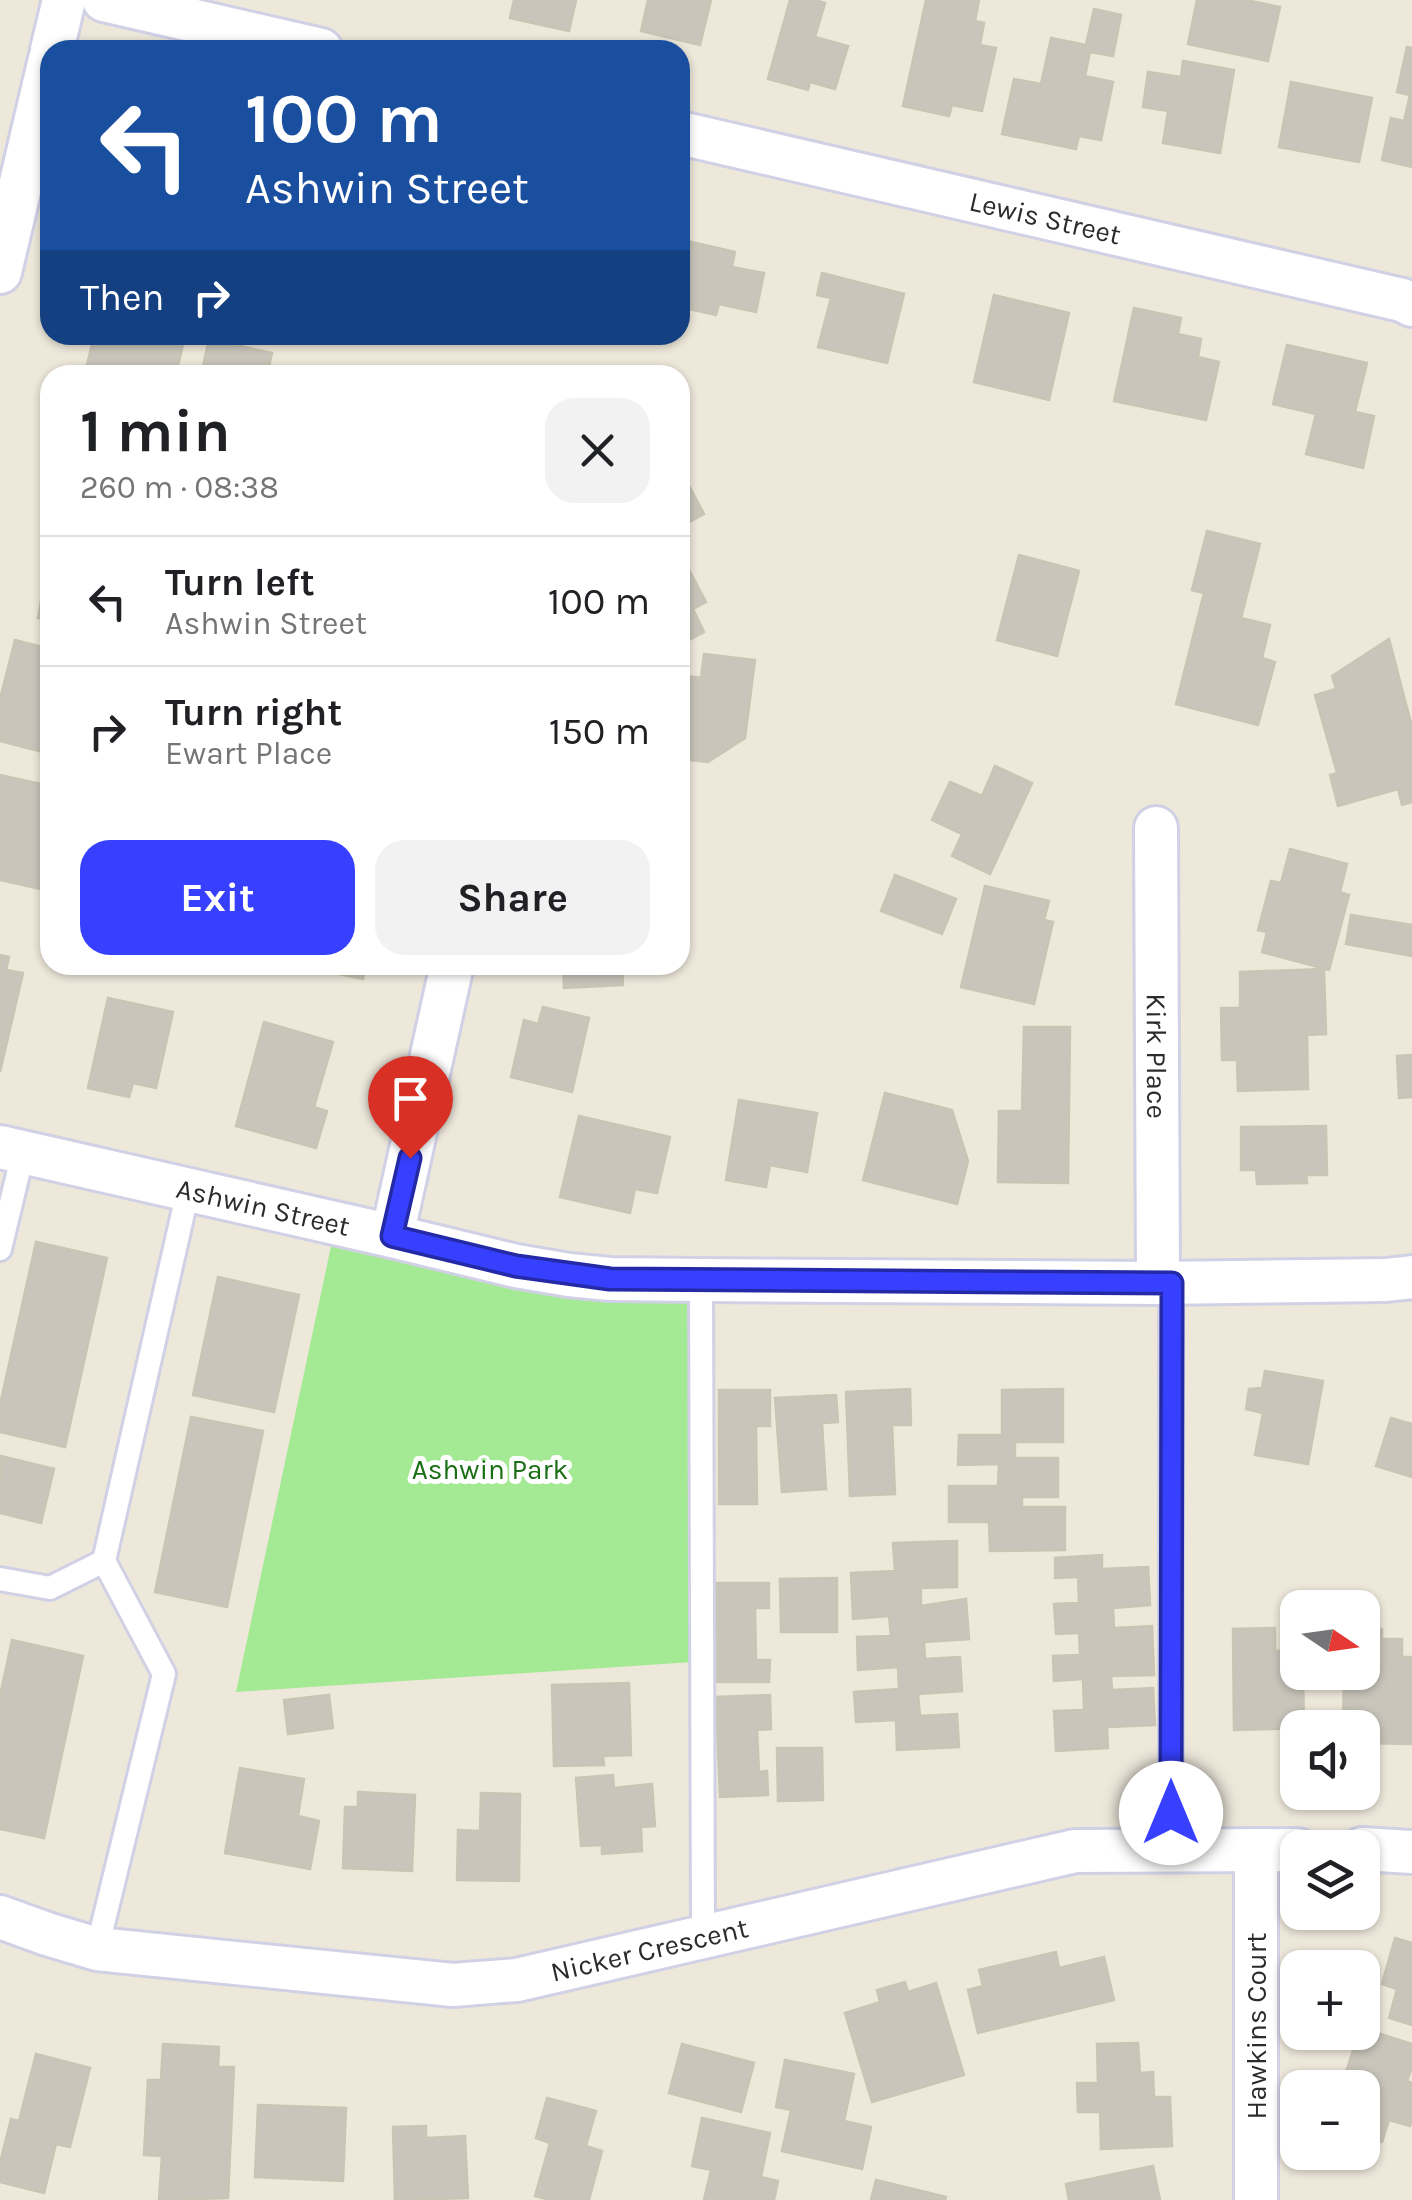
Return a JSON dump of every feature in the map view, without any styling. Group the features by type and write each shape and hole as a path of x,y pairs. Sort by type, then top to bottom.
{"street":[{"path":"54,40 64,0"},
{"path":"104,0 277,40"},
{"path":"0,272 40,102"},
{"name":"Lewis Street","path":"690,135 1412,305"},
{"name":"Kirk Place","path":"1156,828 1165,1283"},
{"path":"392,1236 450,975"},
{"name":"Ashwin Street","path":"12,1150 516,1266 610,1279 1165,1283 1412,1278"},
{"name":"Ashwin Street","path":"1366,1280 1412,1293"},
{"path":"1380,1849 1412,1852"},
{"name":"Nicker Crescent","path":"0,1917 96,1949 453,1985 517,1980 1075,1851 1280,1850"},
{"name":"Hawkins Court","path":"1256,1851 1256,2200"}],"lane":[{"path":"0,1249 12,1150"},
{"path":"96,1949 164,1674 104,1561 188,1191"},
{"path":"701,1280 703,1937"},
{"path":"1165,1283 1171,1851"},
{"path":"0,1579 50,1588 104,1561"}],"green space":[{"name":"Ashwin Park","path":"336,1223 692,1280 693,1662 236,1692"}],"building":[{"path":"514,0 576,0 569,31 510,18"},
{"path":"648,0 711,0 700,45 641,31"},
{"path":"790,0 825,3 815,37 848,46 835,89 810,82 808,90 768,79"},
{"path":"926,0 979,0 975,21 984,23 980,45 996,48 982,111 952,105 949,116 903,106"},
{"path":"1197,0 1246,0 1280,7 1268,61 1188,44"},
{"path":"1094,9 1121,15 1113,56 1090,52 1085,76 1113,82 1101,140 1079,136 1076,149 1002,134 1014,79 1041,84 1051,38 1086,45"},
{"path":"1407,47 1412,48 1412,167 1382,160 1391,118 1404,121 1410,95 1397,92"},
{"path":"1183,61 1234,70 1220,153 1163,143 1168,111 1143,107 1148,72 1181,77"},
{"path":"1291,82 1372,98 1359,162 1279,147"},
{"path":"690,242 735,252 732,267 764,273 756,312 719,304 716,315 690,309"},
{"path":"822,273 904,294 887,363 818,347 831,298 817,295"},
{"path":"994,295 1069,313 1049,400 974,382"},
{"path":"1134,308 1181,318 1178,334 1201,339 1198,357 1219,362 1206,420 1114,401"},
{"path":"92,345 183,345 178,365 87,365"},
{"path":"208,345 236,345 272,353 269,365 203,365"},
{"path":"1287,345 1367,363 1355,412 1374,416 1363,468 1306,454 1316,414 1273,404"},
{"path":"690,488 704,514 690,522"},
{"path":"1207,531 1260,544 1241,618 1270,625 1262,658 1275,662 1258,725 1176,704 1204,593 1192,590"},
{"path":"1019,555 1079,571 1057,656 997,640"},
{"path":"690,572 706,602 693,609 704,632 690,640"},
{"path":"1389,639 1412,727 1412,802 1402,805 1398,789 1338,806 1330,775 1337,773 1315,695 1336,689 1332,676"},
{"path":"15,640 40,646 40,751 0,741 0,699"},
{"path":"704,654 755,660 745,738 708,762 690,760 690,676 701,678"},
{"path":"995,766 1032,783 990,874 952,856 962,834 932,820 950,782 982,796"},
{"path":"0,775 40,784 40,889 0,880"},
{"path":"1290,849 1347,864 1340,892 1349,895 1329,970 1262,952 1267,932 1258,930 1271,881 1281,883"},
{"path":"895,875 956,899 942,934 881,911"},
{"path":"985,886 1049,901 1044,920 1053,922 1034,1004 961,987"},
{"path":"1351,915 1412,925 1412,956 1346,944"},
{"path":"0,955 9,957 6,970 23,973 0,1072"},
{"path":"1324,969 1326,1034 1307,1035 1308,1089 1238,1091 1237,1060 1222,1060 1221,1008 1240,1008 1240,972"},
{"path":"563,975 622,975 623,985 564,988"},
{"path":"108,998 173,1012 156,1088 133,1083 129,1097 88,1088"},
{"path":"543,1007 589,1018 572,1092 511,1077 524,1020 538,1024"},
{"path":"264,1022 333,1042 314,1107 327,1111 316,1148 236,1126"},
{"path":"1024,1027 1070,1027 1068,1183 998,1182 999,1111 1022,1111"},
{"path":"1412,1055 1412,1097 1399,1098 1397,1056"},
{"path":"885,1093 952,1110 968,1161 957,1204 863,1180"},
{"path":"739,1100 817,1113 807,1172 770,1165 766,1187 726,1180"},
{"path":"579,1116 670,1137 657,1193 635,1189 630,1213 560,1197"},
{"path":"1326,1126 1327,1175 1306,1175 1307,1183 1257,1184 1256,1170 1241,1170 1241,1127"},
{"path":"36,1242 107,1258 65,1447 0,1432 0,1405"},
{"path":"218,1277 299,1295 274,1412 193,1395"},
{"path":"1265,1371 1323,1381 1308,1464 1255,1455 1263,1413 1246,1409 1249,1389 1262,1388"},
{"path":"910,1389 911,1425 892,1425 895,1494 850,1496 846,1392"},
{"path":"1063,1389 1063,1442 1015,1442 1015,1458 1058,1458 1058,1497 1022,1497 1022,1507 1065,1507 1065,1550 990,1551 989,1522 949,1522 949,1486 998,1486 999,1464 958,1465 959,1435 1002,1435 1002,1390"},
{"path":"719,1390 770,1390 770,1426 756,1426 757,1504 719,1504"},
{"path":"836,1395 838,1422 822,1423 826,1489 782,1492 775,1398"},
{"path":"191,1417 263,1431 227,1607 155,1592"},
{"path":"1391,1418 1412,1424 1412,1477 1376,1466"},
{"path":"1,1456 54,1469 41,1523 0,1513"},
{"path":"957,1541 957,1587 921,1588 921,1606 966,1599 969,1639 924,1642 925,1659 960,1657 962,1691 918,1694 920,1716 957,1714 959,1747 897,1750 896,1720 856,1722 854,1692 899,1689 898,1667 858,1670 857,1637 891,1636 889,1616 853,1619 851,1573 895,1571 893,1543"},
{"path":"1102,1555 1102,1569 1148,1567 1150,1605 1113,1608 1114,1628 1152,1626 1154,1675 1111,1676 1112,1690 1153,1688 1155,1725 1107,1727 1108,1748 1056,1751 1054,1711 1084,1710 1083,1679 1054,1681 1053,1656 1080,1655 1079,1633 1056,1634 1054,1604 1079,1603 1078,1577 1055,1578 1055,1558"},
{"path":"837,1578 837,1632 781,1632 780,1579"},
{"path":"716,1583 769,1583 769,1608 755,1608 756,1660 770,1660 769,1682 716,1682"},
{"path":"1275,1628 1275,1651 1280,1651 1280,1690 1303,1690 1304,1710 1280,1710 1280,1729 1234,1730 1233,1629"},
{"path":"1380,1629 1382,1639 1402,1639 1402,1657 1412,1657 1412,1744 1380,1743 1380,1710 1343,1710 1344,1690 1380,1690"},
{"path":"12,1640 83,1656 44,1838 0,1829 0,1696"},
{"path":"629,1683 631,1755 603,1756 604,1765 554,1766 552,1685"},
{"path":"329,1695 333,1728 288,1734 284,1700"},
{"path":"770,1695 771,1729 757,1730 759,1772 767,1771 768,1795 720,1797 716,1697"},
{"path":"777,1748 822,1748 823,1800 778,1801"},
{"path":"240,1768 304,1779 298,1816 319,1821 310,1869 225,1853"},
{"path":"613,1775 614,1788 652,1784 655,1826 641,1827 642,1851 602,1854 602,1845 581,1846 576,1778"},
{"path":"358,1792 415,1795 412,1871 343,1868 345,1807 358,1807"},
{"path":"481,1793 520,1794 519,1881 457,1880 458,1830 480,1831"},
{"path":"1395,1938 1412,1943 1412,2025 1389,2018 1397,1989 1382,1984"},
{"path":"1056,1952 1059,1968 1104,1957 1114,2000 978,2033 968,1990 983,1986 979,1970"},
{"path":"905,1982 908,1992 936,1983 964,2075 872,2102 845,2013 880,2002 877,1990"},
{"path":"1380,2034 1412,2044 1412,2067 1407,2081 1412,2083 1410,2126 1389,2120 1380,2141 1380,2070 1347,2070 1353,2050 1380,2050"},
{"path":"1138,2043 1140,2073 1153,2072 1154,2097 1170,2097 1172,2146 1101,2149 1100,2112 1078,2112 1077,2083 1098,2083 1097,2044"},
{"path":"163,2044 219,2047 218,2067 234,2067 228,2198 159,2200 162,2156 144,2155 148,2080 161,2080"},
{"path":"682,2044 754,2063 741,2112 669,2093"},
{"path":"36,2054 90,2068 70,2147 56,2144 44,2193 0,2182 0,2163 11,2119 19,2121"},
{"path":"785,2060 854,2074 844,2121 871,2127 862,2169 782,2151 791,2110 776,2107"},
{"path":"547,2098 596,2111 586,2146 602,2151 589,2200 535,2196 550,2143 536,2138"},
{"path":"258,2105 346,2108 343,2181 255,2177"},
{"path":"702,2118 770,2133 761,2177 778,2181 774,2200 704,2200 711,2170 692,2166"},
{"path":"426,2126 426,2138 465,2136 468,2198 395,2200 393,2127"},
{"path":"1153,2166 1160,2200 1069,2200 1066,2184"},
{"path":"876,2180 946,2197 871,2200"}],"route":[{"path":"410,1158 392,1236 569,1275 610,1279 1172,1283 1171,1813"}]}
